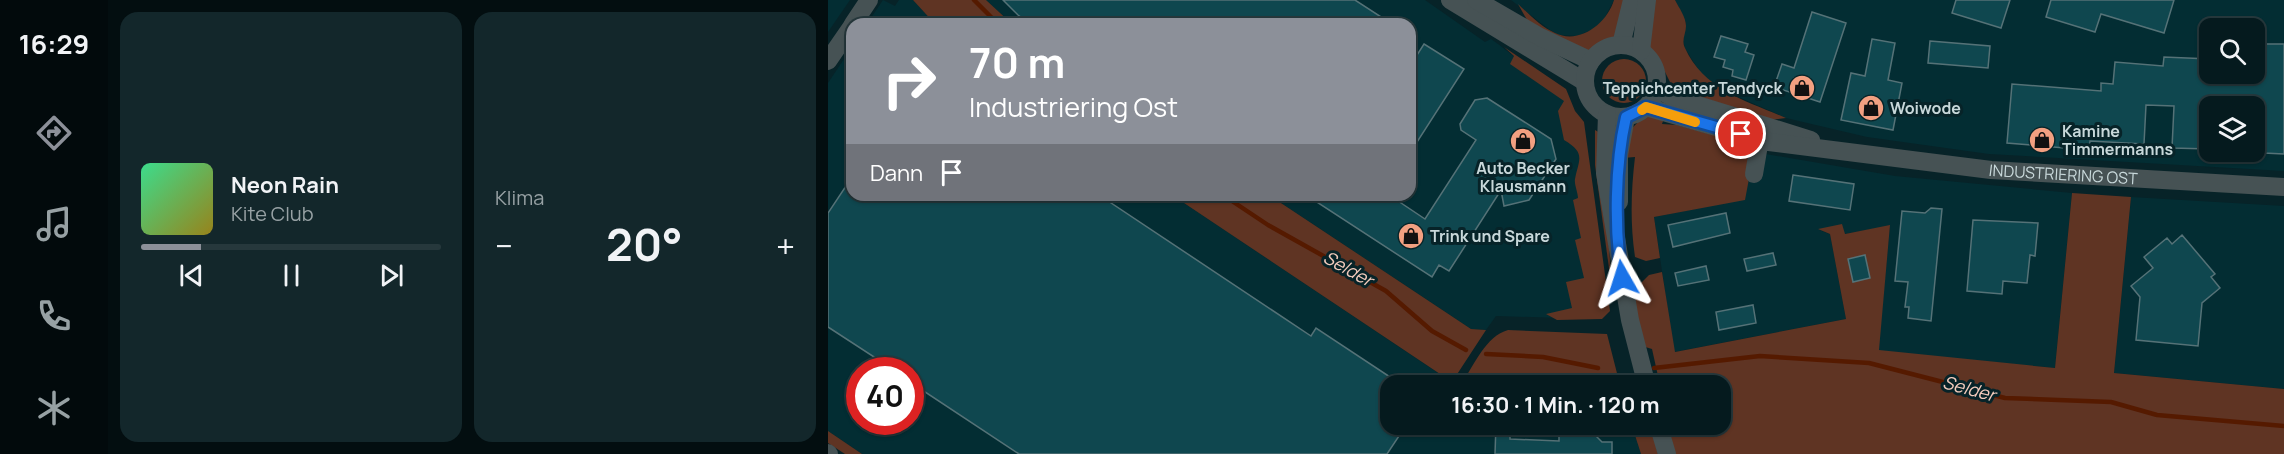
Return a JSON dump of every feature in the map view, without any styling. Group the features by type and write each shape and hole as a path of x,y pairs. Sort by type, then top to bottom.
{"street":[{"path":"857,18 869,0"},
{"path":"1450,0 1489,27 1585,82 1594,104 1606,114 1626,117 1646,107 1656,89 1656,72 1641,51 1621,45 1604,49 1591,61 1585,82"},
{"path":"1476,0 1540,37 1591,61"},
{"path":"1621,45 1632,0"},
{"path":"1641,51 1647,0"},
{"path":"828,61 846,35"},
{"name":"INDUSTRIERING OST","path":"1656,89 1672,97 1771,126 1844,151"},
{"name":"INDUSTRIERING OST","path":"1646,107 1760,139 1991,170 2284,187"},
{"path":"1606,114 1605,173 1619,258 1643,375"},
{"path":"1619,258 1618,155 1626,117"},
{"path":"1754,174 1760,139"},
{"path":"1661,435 1666,454"}],"shaded area":[{"path":"828,0 850,0 828,32"},
{"path":"883,0 895,6 899,0 913,0 930,18 871,18"},
{"path":"913,0 986,0 1006,18 930,18"},
{"path":"986,0 1425,0 1485,42 1491,39 1570,100 1581,147 1593,319 1496,316 1486,330 1471,329 1278,201 1416,201 1416,18 1006,18"},
{"path":"1511,0 1614,0 1604,19 1594,29 1577,36 1558,35"},
{"path":"1614,0 1627,0 1616,36 1588,51 1531,27 1518,4 1535,20 1555,33 1574,36 1583,34 1599,24"},
{"path":"1653,0 1675,0 1686,23 1683,42 1685,48 1703,74 1728,92 1786,118 1771,120 1673,88 1659,60 1649,49"},
{"path":"1675,0 2284,0 2284,171 1989,154 1867,137 1786,118 1718,88 1702,76 1683,41 1686,23"},
{"path":"1504,47 1566,89 1575,111 1584,122 1610,311 1602,319 1557,320 1546,314 1572,308 1566,282 1584,278 1575,240 1581,238 1573,200 1578,198 1575,181 1579,157 1576,149 1564,140 1558,111 1564,101 1510,64 1514,56"},
{"path":"846,56 846,201 1181,201 1441,375 1380,375 1380,435 1635,435 1641,454 862,454 828,431 828,83"},
{"path":"1624,59 1633,60 1640,65 1645,72 1645,90 1640,97 1633,102 1624,103 1615,102 1608,97 1603,90 1602,81 1603,72 1608,65 1615,60"},
{"path":"1649,115 1664,118 1662,124 1677,125 1749,145 1754,152 1745,200 1654,217 1660,258 1646,261 1635,257 1633,244 1632,207 1635,157 1623,158 1630,132"},
{"path":"1595,130 1600,133 1613,298 1595,165"},
{"path":"1754,152 1895,176 2072,193 2055,368 1878,351 1890,226 1844,234 1819,230 1830,234 1846,319 1674,352 1654,217 1743,199"},
{"path":"2072,193 2131,197 2114,373 2284,389 2284,454 1673,454 1668,435 1731,435 1731,375 1658,375 1652,349 1642,346 1631,293 1649,275 1662,272 1675,352 1846,319 1830,234 1818,229 1842,224 1845,234 1890,225 1879,350 2055,368"},
{"path":"2131,197 2284,206 2284,389 2114,373"},
{"path":"1181,201 1278,201 1471,329 1486,330 1457,375 1442,375"},
{"path":"1508,330 1607,334 1617,375 1467,375 1487,345 1500,333"},
{"path":"828,431 862,454 845,454 828,443"},
{"path":"1635,435 1653,435 1658,454 1641,454"}],"building":[{"path":"1003,0 1355,0 1383,18 1022,18"},
{"path":"1956,0 2010,0 2001,28 1952,13"},
{"path":"2051,0 2174,0 2164,33 2101,14 2095,32 2046,17"},
{"path":"1812,12 1846,23 1820,102 1774,87 1782,64 1794,68"},
{"path":"1721,36 1748,44 1745,52 1754,55 1746,80 1732,76 1733,70 1723,67 1725,60 1714,57"},
{"path":"1872,39 1895,43 1888,80 1902,83 1893,130 1841,120 1851,73 1865,76"},
{"path":"1930,41 1990,46 1988,68 1928,63"},
{"path":"1424,44 1464,69 1416,144 1416,57"},
{"path":"2265,44 2284,44 2284,154 2265,153 2265,96 2199,96 2199,149 2172,148 2174,106 2146,105 2144,144 2090,141 2089,150 2007,143 2012,84 2101,91 2101,83 2113,84 2115,62 2163,66 2164,57 2199,59 2199,84 2265,84"},
{"path":"1487,98 1551,139 1556,159 1529,200 1504,206 1501,190 1449,271 1439,265 1432,277 1315,201 1398,201 1425,219 1476,140 1461,130 1460,124 1475,100"},
{"path":"1793,175 1854,184 1850,210 1789,201"},
{"path":"846,186 846,201 1108,201 1311,336 1316,328 1387,375 1380,375 1380,435 1400,435 1387,454 1019,454 924,391 924,357 874,357 828,327 828,213"},
{"path":"1931,208 1942,209 1931,321 1908,318 1909,307 1905,307 1908,282 1895,281 1902,211 1925,213"},
{"path":"1726,213 1730,233 1673,247 1668,225"},
{"path":"1973,220 2038,223 2035,256 2030,255 2027,283 2003,281 2002,294 1967,291"},
{"path":"2182,235 2215,274 2211,277 2220,288 2202,303 2198,346 2136,340 2140,297 2131,286 2153,268 2144,257 2167,238 2172,244"},
{"path":"1773,253 1776,265 1747,271 1744,259"},
{"path":"1865,255 1870,278 1853,282 1848,259"},
{"path":"1706,266 1709,280 1678,286 1675,273"},
{"path":"1753,305 1756,323 1719,330 1716,312"},
{"path":"1496,435 1510,435 1510,439 1559,441 1559,435 1595,435 1602,442 1612,442 1612,454 1495,454"}],"waterway":[{"name":"Selder","path":"974,0 992,18"},
{"name":"Selder","path":"1232,201 1268,225 1386,291 1432,331 1466,350"},
{"name":"Selder","path":"1486,354 1543,357 1598,368"},
{"name":"Selder","path":"1654,368 1760,356 1869,363 2005,398 2111,402 2157,415 2284,426"}],"slow traffic":[{"path":"1642,110 1646,107 1695,122"}],"place":[{"name":"Teppichcenter Tendyck","path":"1802,88"},
{"name":"Woiwode","path":"1871,108"},
{"name":"Kamine Timmermanns","path":"2042,140"},
{"name":"Auto Becker Klausmann","path":"1523,141"},
{"name":"Trink und Spare","path":"1411,236"}],"route":[{"path":"1622,278 1619,258 1618,155 1626,117 1646,107 1741,134"}]}
